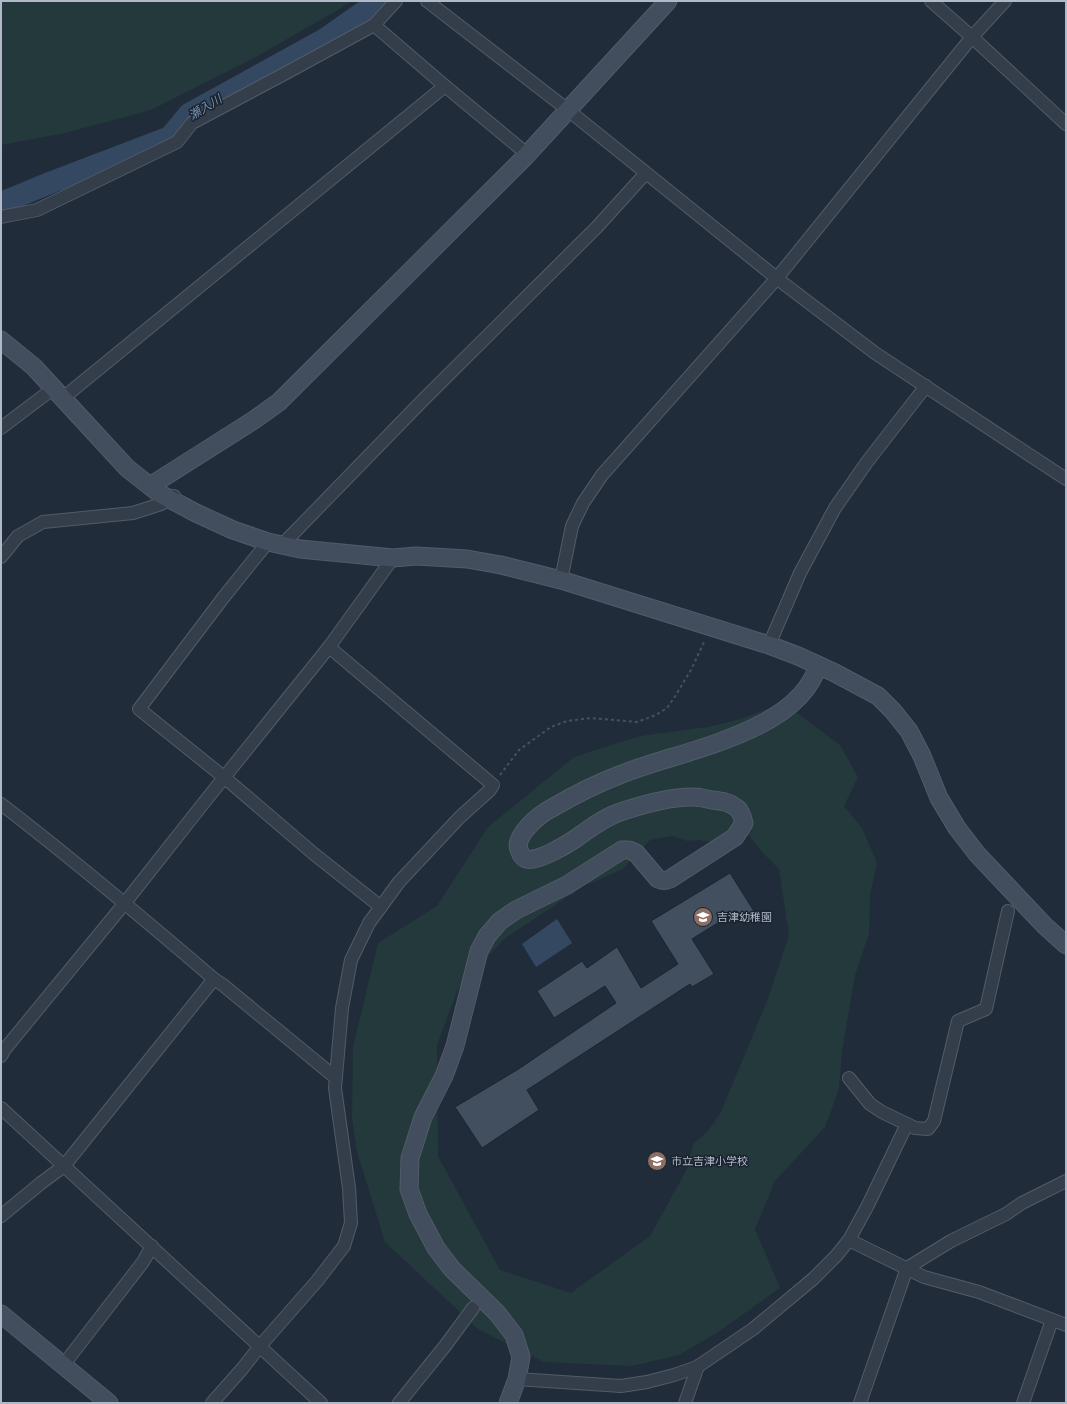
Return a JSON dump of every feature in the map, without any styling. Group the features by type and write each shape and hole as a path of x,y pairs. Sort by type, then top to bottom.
{"street":[{"path":"1,217 36,210 177,142 192,123 374,25 396,1"},
{"path":"427,1 568,110 645,174 777,278 875,353 1066,479"},
{"path":"150,486 254,420 279,402 507,176 668,1"},
{"path":"931,1 1066,124"},
{"path":"561,580 572,526 583,503 602,475 777,278 972,37 1005,1"},
{"path":"374,25 527,154"},
{"path":"1,428 58,393 445,86"},
{"path":"381,907 314,854 225,778 139,709 224,598 275,543 423,400 598,227 645,174"},
{"path":"1,340 34,367 127,468 160,494 172,497 233,530 300,549 393,558 416,556 467,559 502,565 561,580 769,645 818,665 878,696 893,711 909,731 922,756 939,798 957,828 982,859 1045,926 1066,945"},
{"path":"769,645 800,573 836,508 867,462 926,386"},
{"path":"1,557 18,536 43,522 133,513 161,504 172,497"},
{"path":"1,1056 5,1049 124,904 330,647 393,558"},
{"path":"212,1403 317,1281 344,1246 351,1223 349,1188 334,1088 342,1008 351,960 369,923 399,882 460,817 490,790 493,785 330,647"},
{"path":"508,1403 517,1379 521,1357 514,1335 496,1313 452,1269 436,1248 418,1214 409,1189 410,1158 423,1117 444,1076 455,1046 479,951 486,936 500,921 516,910 567,885 622,850 630,850 636,853 658,879 666,881 735,837 744,823 740,810 728,802 694,797 671,798 620,812 598,822 556,850 533,859 526,859 521,855 518,849 519,840 525,830 546,811 591,788 623,774 721,742 766,722 786,708 800,695 810,684 818,665"},
{"path":"1,804 154,927 214,979 224,985 336,1078"},
{"path":"849,1078 870,1104 882,1112 915,1128 928,1129 934,1121 958,1021 986,1009 1008,911"},
{"path":"1,1216 64,1166 214,979"},
{"path":"1,1108 321,1403"},
{"path":"517,1379 621,1386 647,1382 674,1375 698,1366 753,1329 813,1279 836,1256 849,1240 868,1205 907,1124"},
{"path":"860,1403 907,1268 951,1241 1006,1214 1022,1203 1066,1182"},
{"path":"849,1240 924,1277 979,1292 1052,1320 1062,1322 1066,1325"},
{"path":"68,1359 143,1262 152,1246"},
{"path":"399,1403 445,1346 473,1308"},
{"path":"1,1314 109,1403"},
{"path":"1023,1403 1052,1320"},
{"path":"685,1403 698,1366"}],"path":[{"path":"493,785 519,750 551,727 568,721 591,718 637,722 656,715 667,708 691,670 705,639"}],"green space":[{"path":"1,1 352,1 256,57 151,110 65,133 1,145"},
{"path":"784,703 840,745 858,777 844,806 862,828 877,863 870,895 869,934 855,975 842,1052 839,1089 825,1127 775,1181 755,1229 780,1288 717,1333 679,1355 632,1366 544,1362 478,1329 385,1242 357,1152 352,1119 353,1047 378,943 437,906 488,827 574,757 640,736 708,727 740,719","holes":["749,835 761,851 779,869 789,935 767,1001 720,1114 708,1131 693,1144 688,1167 650,1236 571,1293 500,1270 438,1156 437,1045 458,989 504,939 584,886 623,869 650,840 673,836 687,841 699,840 711,842"]}],"water":[{"path":"557,919 572,943 536,967 522,944"}],"building":[{"path":"730,873 757,916 745,922 737,911 692,939 714,974 692,987 690,984 527,1090 539,1110 482,1148 455,1107 517,1070 616,1003 605,986 554,1018 537,991 582,961 587,968 617,947 641,988 678,964 651,921"}],"waterway":[{"name":"瀬入川","path":"1,203 170,137 189,114 325,39 379,1"}],"place":[{"name":"吉津幼稚園","path":"703,917"},
{"name":"市立吉津小学校","path":"657,1161"}]}
